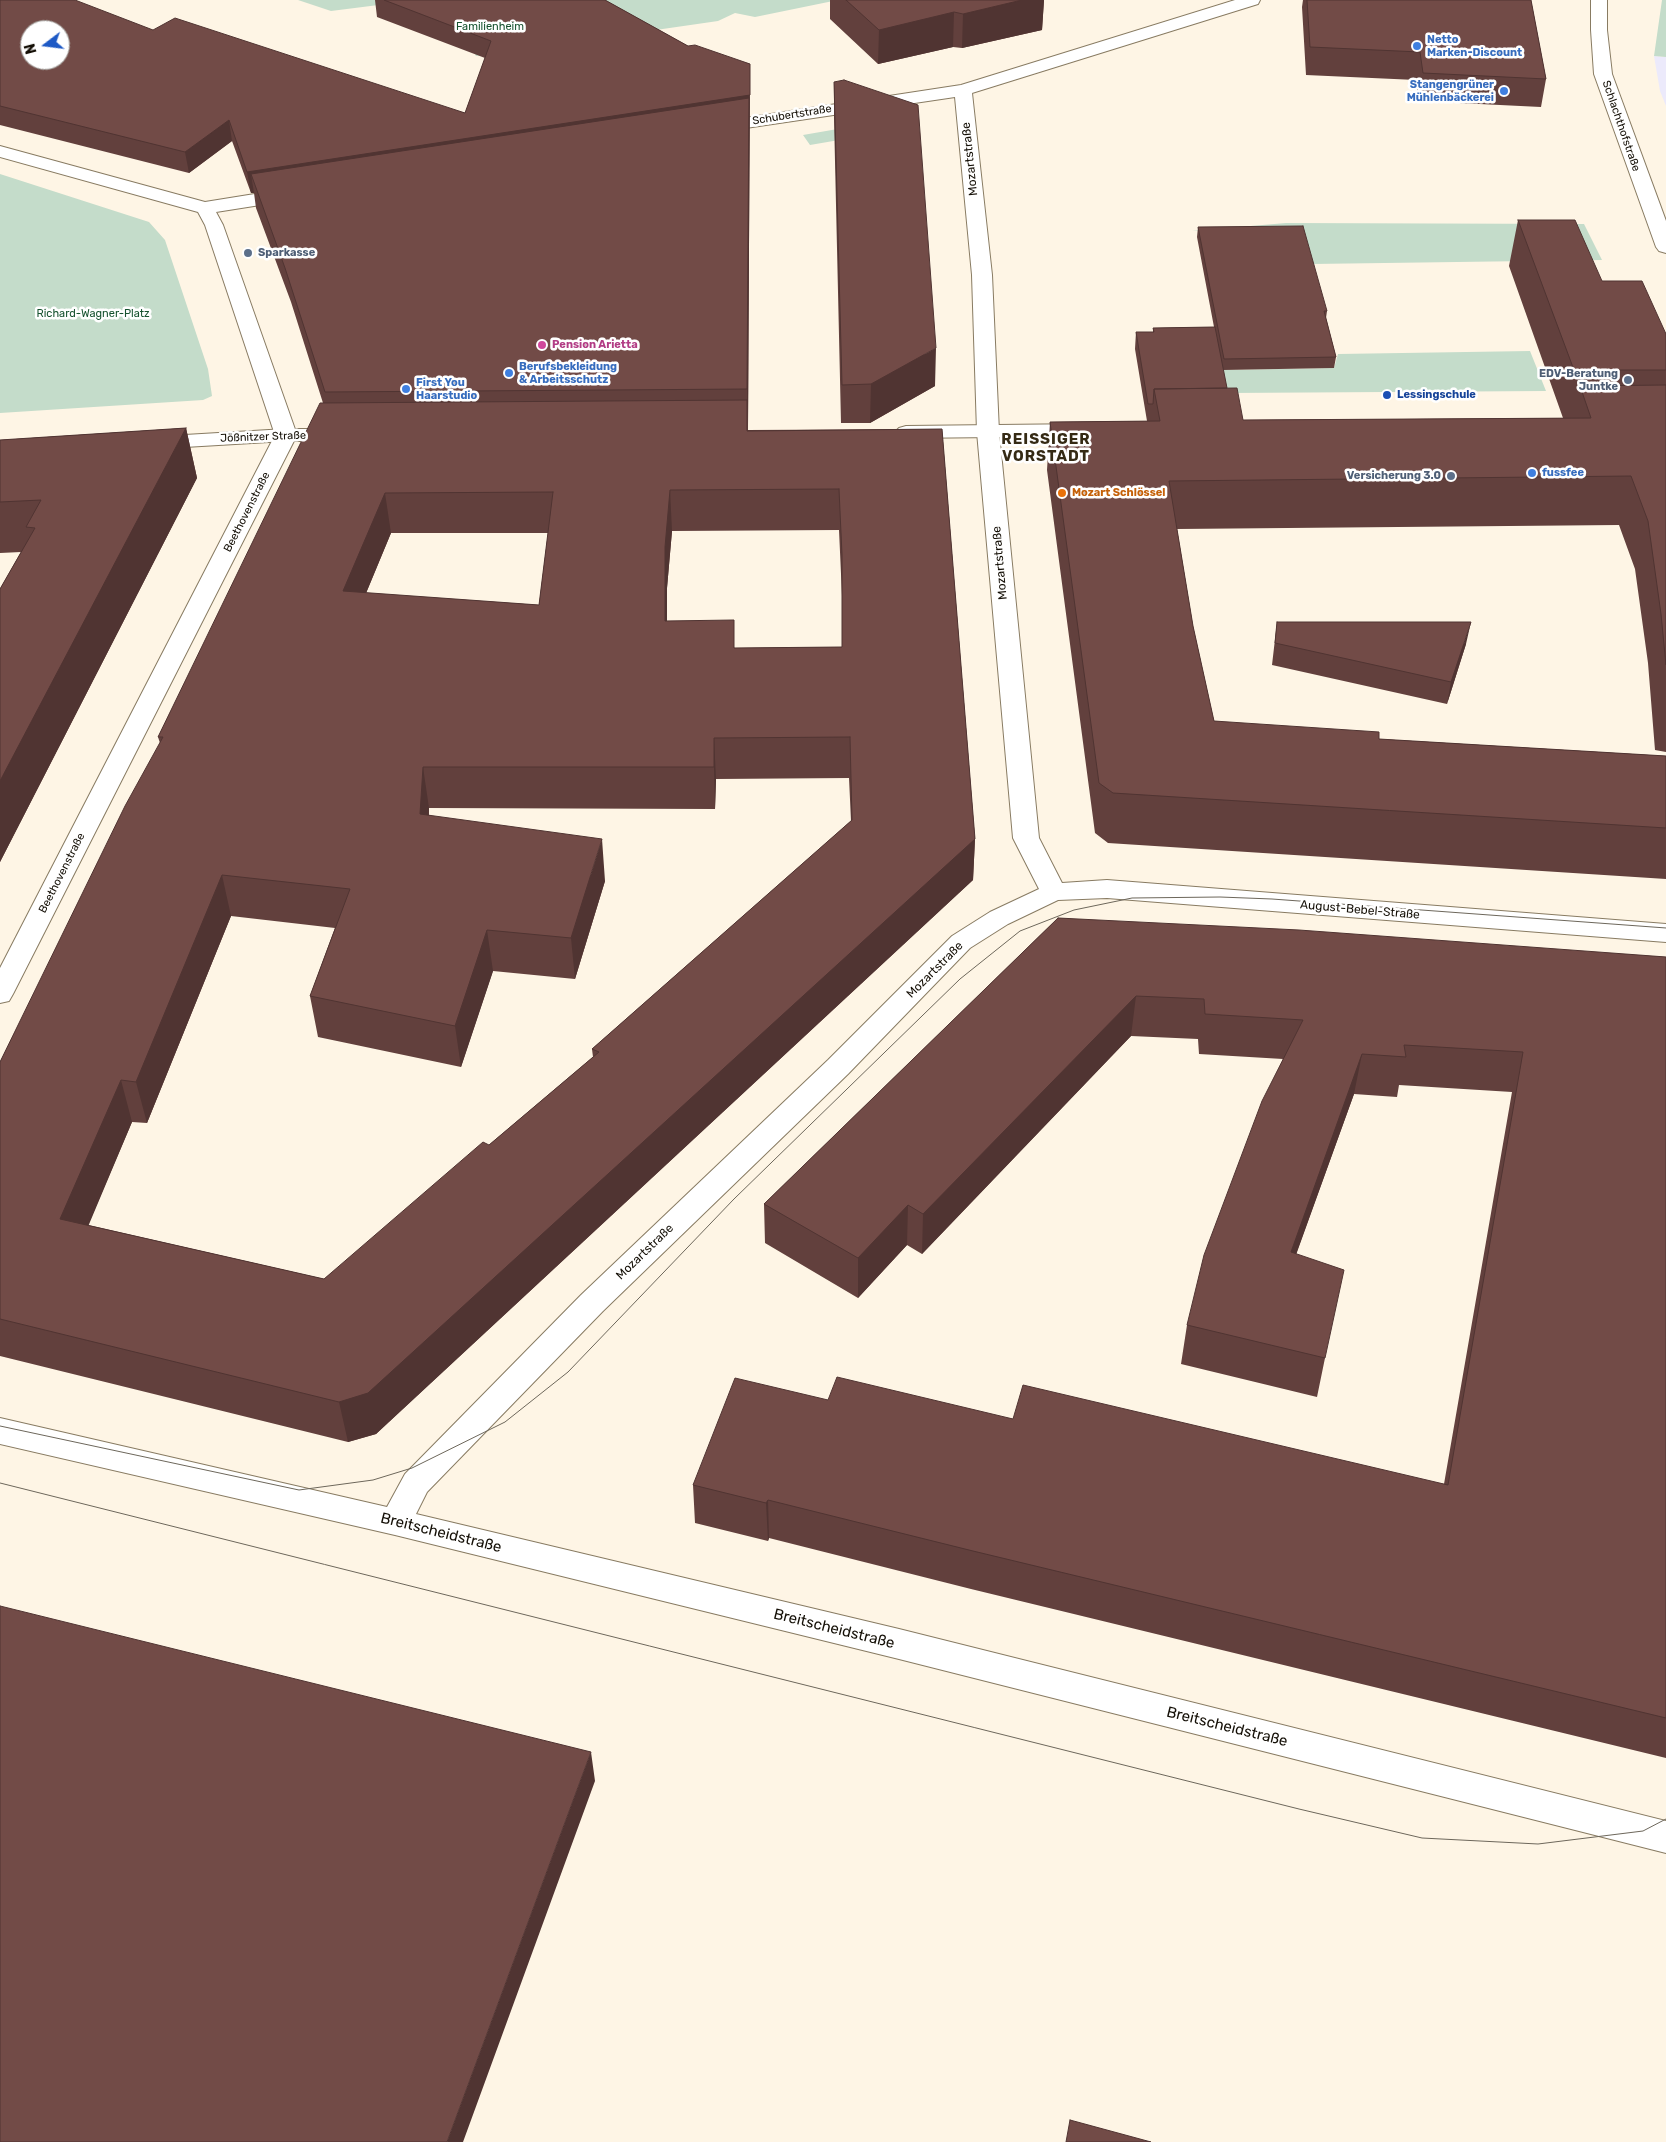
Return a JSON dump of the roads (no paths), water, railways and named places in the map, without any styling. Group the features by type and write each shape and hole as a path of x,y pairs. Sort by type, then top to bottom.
{"street":[{"name":"Schubertstraße","path":"694,130 963,90 1252,0"},
{"name":"Schlachthofstraße","path":"1599,0 1603,74 1666,247"},
{"name":"Mozartstraße","path":"395,1522 416,1483 487,1409 592,1303 838,1067 961,942 999,918 1054,892 1026,838 988,432 982,275 963,90"},
{"path":"0,151 205,208 313,191"},
{"path":"205,208 214,225 286,436"},
{"path":"889,432 1105,430"},
{"name":"Jößnitzer Straße","path":"128,444 286,436 365,435"},
{"name":"Beethovenstraße","path":"0,994 286,436"},
{"name":"August-Bebel-Straße","path":"1054,892 1116,890 1666,933"},
{"name":"Breitscheidstraße","path":"0,1431 395,1522 899,1644 1666,1837"}],"tram line":[{"path":"0,1426 299,1490 373,1480 412,1468 505,1422 568,1372 734,1199 960,979 1020,931 1074,910 1132,898 1220,897 1272,899 1666,928"},
{"path":"0,1483 1299,1809 1422,1838 1538,1844 1643,1831 1666,1819"}],"place":[{"name":"Netto Marken-Discount","path":"1417,46"},
{"name":"Stangengrüner Mühlenbäckerei","path":"1504,91"},
{"name":"Sparkasse","path":"248,253"},
{"name":"Pension Arietta","path":"542,345"},
{"name":"Berufsbekleidung & Arbeitsschutz","path":"509,373"},
{"name":"EDV-Beratung Juntke","path":"1628,380"},
{"name":"First You Haarstudio","path":"406,389"},
{"name":"Lessingschule","path":"1387,395"},
{"name":"fussfee","path":"1532,473"},
{"name":"Versicherung 3.0","path":"1451,476"},
{"name":"Mozart Schlössel","path":"1062,493"}],"district":[{"name":"REISSIGER VORSTADT","path":"1046,448"}],"park label":[{"name":"Familienheim","path":"490,27"},
{"name":"Richard-Wagner-Platz","path":"93,314"}]}
